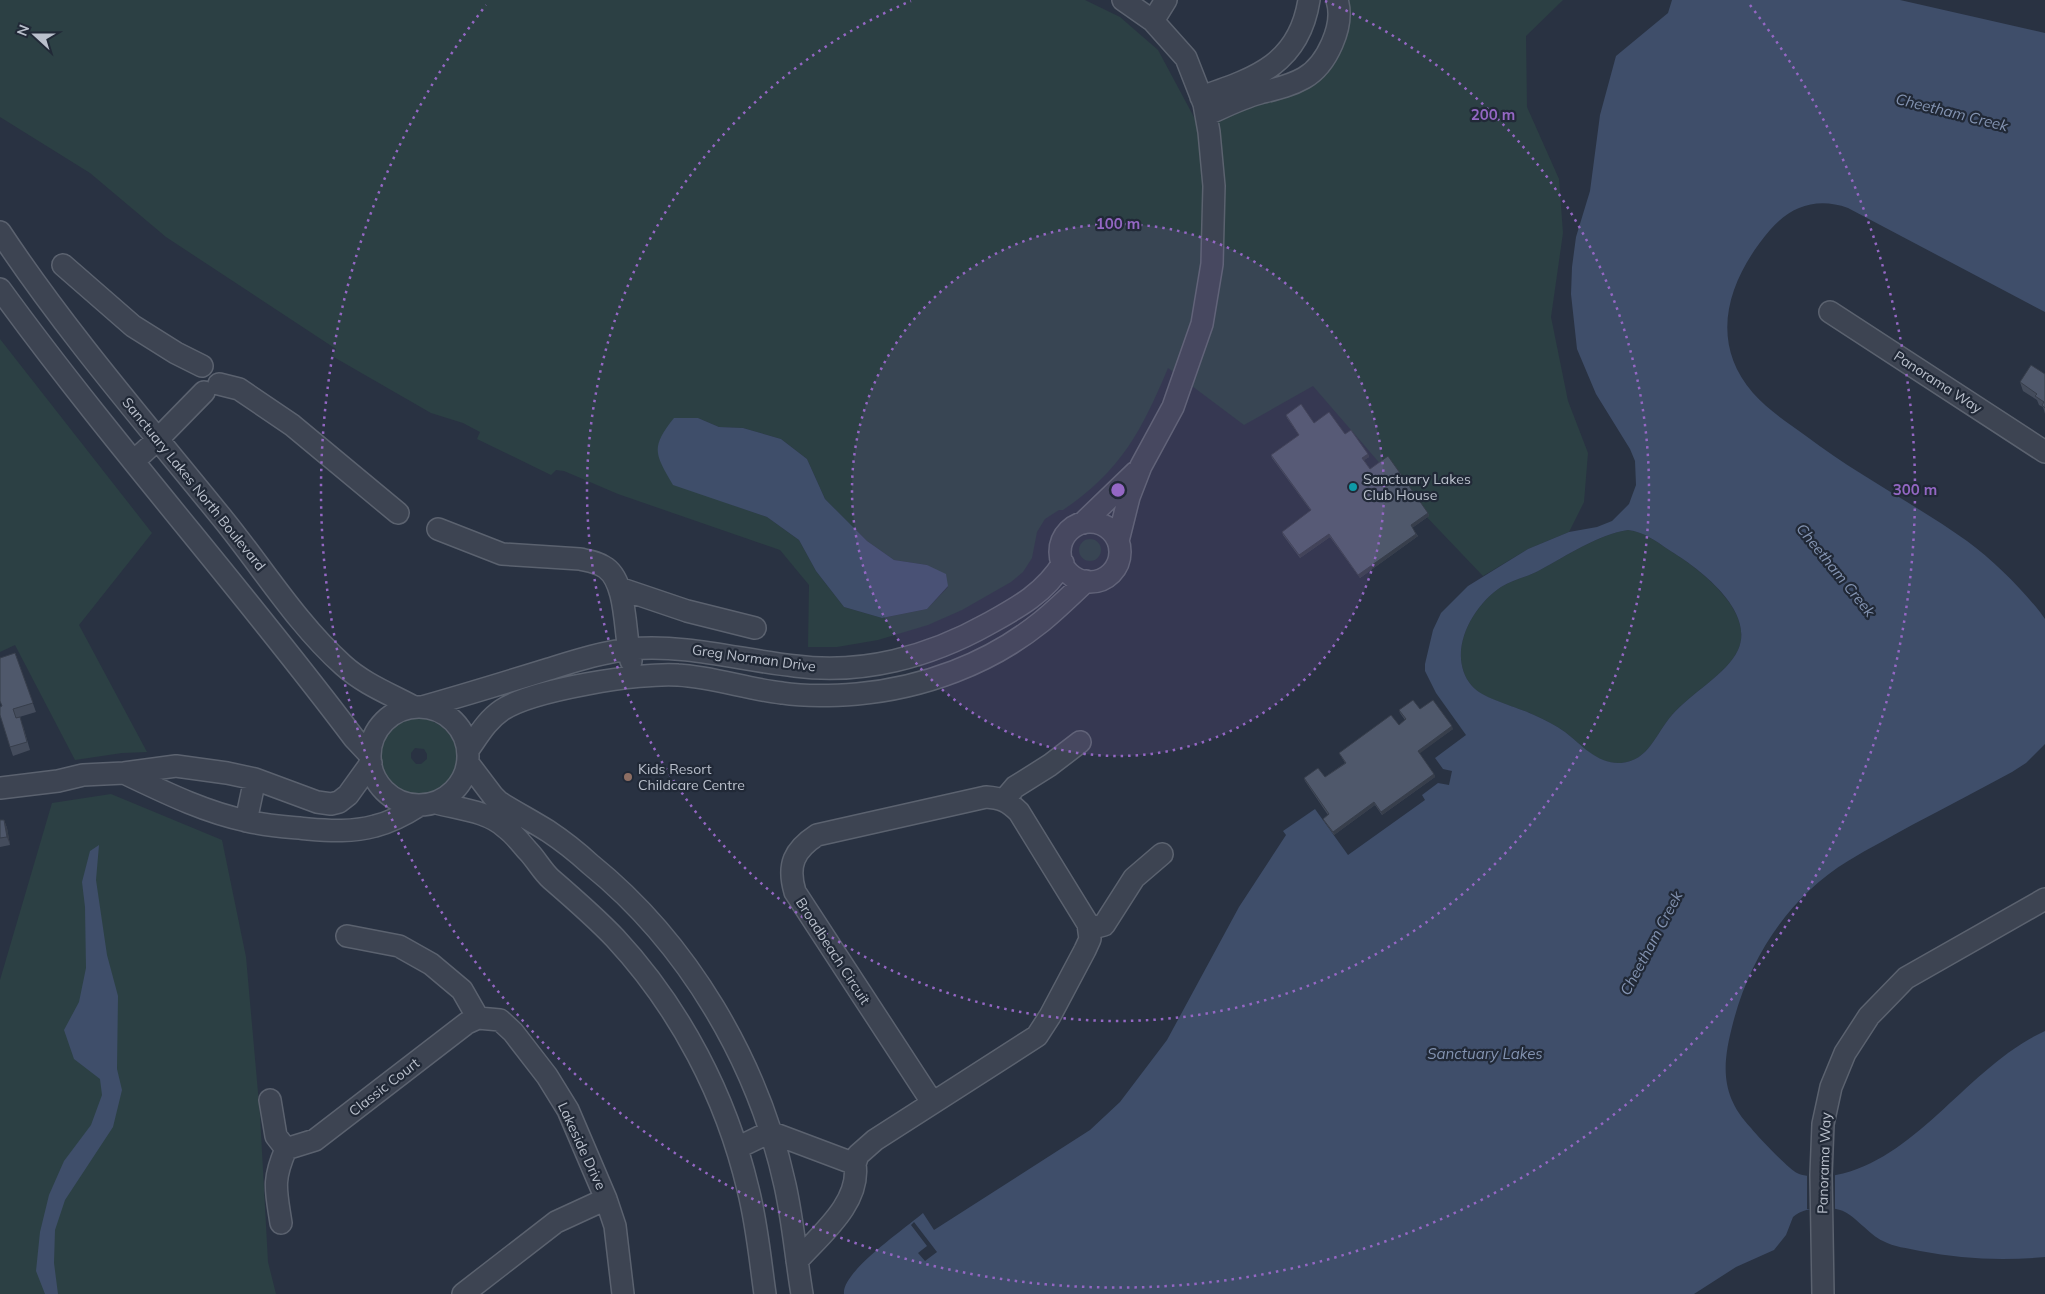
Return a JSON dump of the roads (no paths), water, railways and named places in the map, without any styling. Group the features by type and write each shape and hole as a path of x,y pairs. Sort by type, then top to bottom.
{"street":[{"name":"Greg Norman Drive","path":"468,756 491,719 509,706 524,700 570,688 635,676 654,674 699,677 782,693 804,695 858,694 906,687 960,670 1000,649 1039,623 1086,581 1101,580 1110,574 1116,567 1120,550 1118,541 1129,497 1141,466 1173,407 1202,324 1212,264 1214,186 1204,105 1186,58 1153,21 1123,0"},
{"path":"1153,21 1166,0"},
{"path":"1204,105 1264,71 1287,52 1302,30 1309,0"},
{"path":"1204,105 1232,102 1261,92 1278,90 1306,78 1322,60 1335,38 1338,21 1337,0"},
{"path":"1302,30 1335,38"},
{"name":"Sanctuary Lakes North Boulevard","path":"0,232 54,309 307,627 323,645 356,675 418,707"},
{"path":"63,265 133,326 176,353 203,380 239,389 292,425 398,513"},
{"path":"0,289 371,759"},
{"name":"Panorama Way","path":"1830,312 2045,452"},
{"path":"134,461 187,408 203,380"},
{"name":"Greg Norman Drive","path":"418,707 589,657 627,649 680,648 818,668 858,667 900,660 932,650 976,631 1014,610 1037,594 1050,582 1063,563 1060,554 1066,534 1074,527 1083,523 1141,466"},
{"path":"1083,523 1092,522 1108,528 1118,541"},
{"path":"438,529 502,554 561,557 592,561 607,568 619,588 627,649 635,676"},
{"path":"1063,563 1068,572 1076,578 1086,581"},
{"path":"619,588 687,611 755,628"},
{"path":"858,667 858,694"},
{"path":"765,1294 754,1218 737,1148 717,1096 690,1040 653,984 625,949 590,914 548,877 533,856 506,827 487,816 428,804 406,804 393,798 382,788 375,777 371,759 373,741 379,728 395,714 418,707 439,711 453,720 463,734 468,756 492,796 549,832 618,888 663,936 713,1006 745,1066 770,1132 785,1186 802,1294"},
{"path":"797,1261 838,1215 846,1203 857,1176 855,1164 858,1155 876,1140 932,1102 1037,1036 1043,1028 1085,950 1090,938 1090,929 1019,812 1004,800 1015,787 1050,765 1080,742"},
{"path":"124,773 186,802 246,821 342,831 376,826 448,796 464,776 468,756"},
{"path":"0,788 58,781 83,775 124,773 176,766 255,779 317,802 331,804 339,802 348,795 371,759"},
{"path":"246,821 255,779"},
{"name":"Broadbeach Circuit","path":"932,1102 795,892 791,878 793,862 802,844 817,835 986,797 1004,800"},
{"path":"1090,929 1104,925 1134,878 1162,854"},
{"name":"Panorama Way","path":"1823,1294 1821,1175 1823,1124 1831,1087 1845,1053 1869,1016 1906,978 2045,899"},
{"path":"347,936 399,946 431,964 462,990 478,1018"},
{"name":"Classic Court","path":"286,1148 315,1140 467,1023 478,1018"},
{"name":"Lakeside Drive","path":"478,1018 500,1020 513,1032 547,1076 568,1110 606,1198 615,1226 623,1294"},
{"path":"270,1100 276,1136 286,1148 277,1168 275,1184 281,1223"},
{"path":"737,1148 770,1132 855,1164"},
{"path":"463,1294 556,1222 606,1198"}],"water":[{"name":"Sanctuary Lakes","path":"1672,0 1900,0 2045,33 2045,312 1848,208 1826,203 1805,206 1778,222 1756,249 1734,289 1727,331 1730,352 1739,373 1753,393 1778,416 1825,450 1967,541 2015,583 2045,619 2045,744 2026,763 2012,772 1856,856 1808,892 1775,931 1761,952 1750,975 1740,999 1729,1038 1726,1079 1734,1104 1741,1116 1793,1171 1801,1175 1811,1176 1836,1175 1865,1166 1892,1151 1918,1132 1991,1066 2017,1047 2045,1031 2045,1257 1998,1259 1967,1257 1936,1254 1901,1247 1878,1238 1845,1212 1822,1208 1809,1209 1793,1217 1786,1235 1774,1250 1736,1267 1694,1294 844,1294 846,1285 863,1263 923,1213 934,1230 1090,1130 1120,1102 1167,1040 1239,907 1286,835 1283,831 1315,809 1348,855 1425,800 1422,795 1438,783 1449,785 1452,771 1443,769 1435,758 1466,735 1436,693 1425,671 1433,630 1441,613 1468,586 1528,549 1569,532 1597,527 1612,521 1629,504 1636,485 1635,461 1630,449 1596,394 1577,349 1571,294 1572,267 1576,237 1590,191 1600,115 1616,56 1668,13","holes":["1634,531 1655,540 1694,567 1721,591 1739,620 1741,635 1738,650 1726,667 1672,715 1645,752 1631,761 1621,763 1597,757 1550,723 1477,691 1464,673 1461,660 1465,632 1480,606 1490,595 1510,582 1535,572 1594,541 1617,532"]},
{"path":"674,418 698,418 719,427 743,428 781,439 807,459 825,499 867,541 894,560 927,565 946,574 948,586 927,609 882,618 844,607 816,571 799,540 767,517 673,485 659,458 658,444 666,428"},
{"path":"99,845 96,880 107,955 118,996 117,1069 122,1090 113,1127 65,1200 55,1230 54,1263 58,1294 45,1294 36,1271 40,1232 49,1195 64,1161 91,1125 102,1095 100,1079 74,1059 64,1030 79,1002 86,968 85,907 82,882 90,851"}],"place":[{"name":"Sanctuary Lakes Club House","path":"1353,487"},
{"name":"Kids Resort Childcare Centre","path":"628,777"}],"water label":[{"name":"Cheetham Creek","path":"1952,112"},
{"name":"Cheetham Creek","path":"1836,570"},
{"name":"Cheetham Creek","path":"1651,943"}]}
